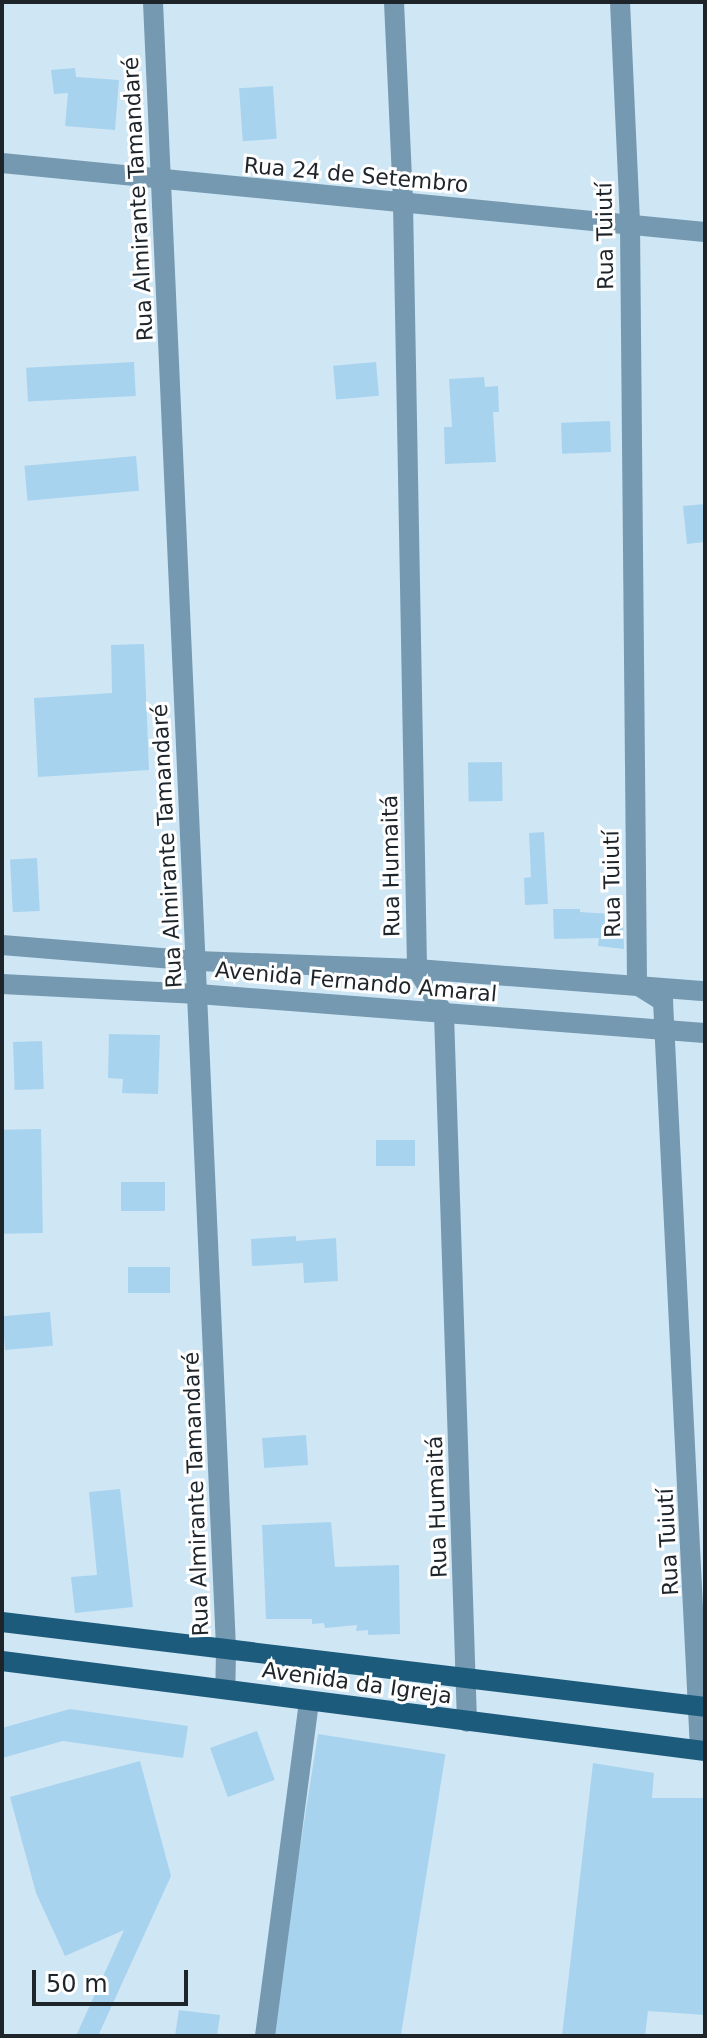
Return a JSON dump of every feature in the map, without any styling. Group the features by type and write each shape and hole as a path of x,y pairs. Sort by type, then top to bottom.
{"main road":[{"name":"Avenida da Igreja","path":"2,1622 702,1706"},
{"name":"Avenida da Igreja","path":"2,1661 702,1750"}],"street":[{"name":"Rua Almirante Tamandaré","path":"153,2 197,961 226,1650 225,1689"},
{"name":"Rua Humaitá","path":"394,2 403,203 417,969 444,1014 467,1722"},
{"name":"Rua Tuiutí","path":"620,2 630,226 637,985 663,1001 702,1750"},
{"name":"Rua 24 de Setembro","path":"2,163 161,182 705,232"},
{"name":"Avenida Fernando Amaral","path":"2,945 197,961 417,969 705,991"},
{"name":"Avenida Fernando Amaral","path":"2,984 198,994 705,1033"},
{"path":"265,2036 309,1702"}],"building":[{"path":"75,68 76,77 119,80 115,130 65,126 68,93 54,94 51,70"},
{"path":"273,86 277,139 243,141 239,88"},
{"path":"134,362 136,396 28,402 26,368"},
{"path":"376,362 379,396 336,400 333,366"},
{"path":"484,377 485,387 498,386 499,412 493,412 496,462 445,464 444,427 452,427 449,379"},
{"path":"610,421 611,452 562,454 561,423"},
{"path":"136,456 139,491 27,501 24,466"},
{"path":"705,504 705,542 687,544 683,506"},
{"path":"144,644 149,770 38,777 34,698 112,693 111,645"},
{"path":"502,762 503,801 469,802 468,763"},
{"path":"544,832 548,904 525,905 524,878 531,877 529,833"},
{"path":"37,858 40,911 13,912 10,859"},
{"path":"553,909 623,915 624,949 598,946 599,938 554,939"},
{"path":"109,1034 160,1035 158,1094 122,1093 123,1079 108,1078"},
{"path":"42,1041 44,1089 15,1090 13,1042"},
{"path":"41,1129 43,1233 4,1234 2,1130"},
{"path":"376,1140 415,1140 415,1166 376,1166"},
{"path":"121,1182 165,1182 165,1211 121,1211"},
{"path":"296,1236 296,1241 336,1238 338,1281 304,1283 303,1263 252,1266 251,1239"},
{"path":"128,1267 170,1267 170,1293 128,1293"},
{"path":"50,1312 53,1346 5,1350 2,1316"},
{"path":"306,1435 308,1465 264,1468 262,1438"},
{"path":"120,1489 133,1607 75,1613 71,1577 97,1575 89,1492"},
{"path":"331,1522 335,1567 399,1565 400,1634 368,1635 368,1630 356,1631 357,1625 325,1628 324,1623 312,1624 312,1619 266,1619 262,1525"},
{"path":"70,1709 188,1726 183,1758 63,1741 2,1758 2,1728"},
{"path":"257,1731 275,1780 228,1797 210,1748"},
{"path":"318,1734 445,1754 401,2036 270,2035"},
{"path":"140,1761 171,1876 98,2036 76,2036 124,1930 65,1956 36,1893 10,1797"},
{"path":"593,1763 654,1773 652,1798 705,1798 705,2015 648,2011 645,2036 562,2036"},
{"path":"179,2010 220,2015 217,2036 175,2036"}]}
